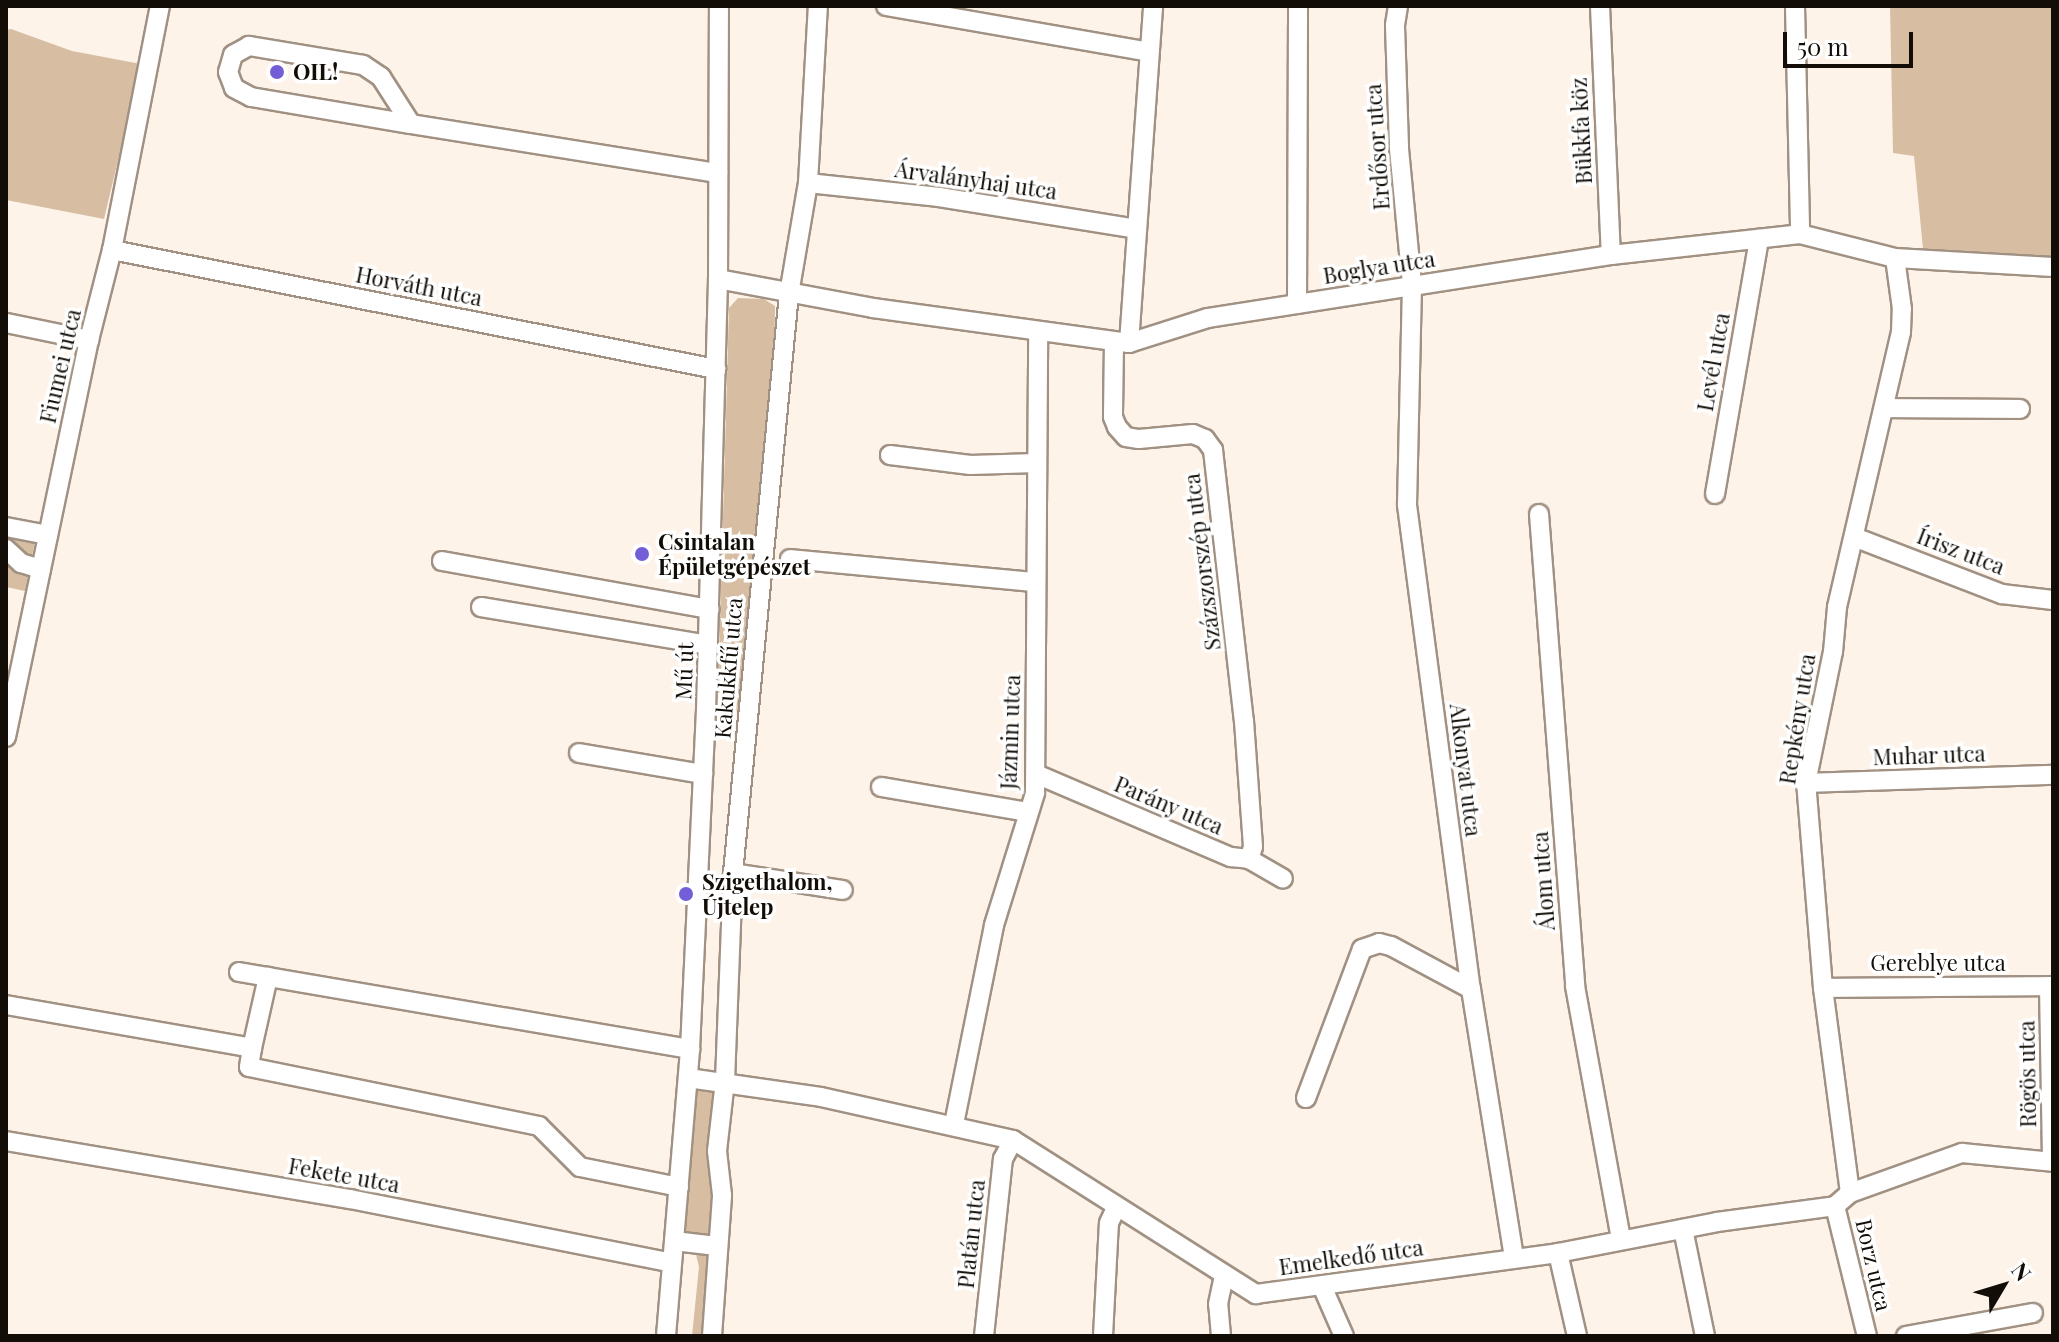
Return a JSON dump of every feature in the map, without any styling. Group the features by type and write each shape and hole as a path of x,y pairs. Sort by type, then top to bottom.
{"street":[{"path":"140,6 160,8"},
{"name":"Mű út","path":"666,1336 690,1049 710,609 718,279 719,6"},
{"name":"Kakukkfű utca","path":"712,1336 722,1195 717,1151 725,1081 733,873 789,294 808,183 818,6"},
{"path":"886,6 1149,52"},
{"path":"1121,342 1136,229 1153,6"},
{"path":"1297,304 1298,6"},
{"name":"Erdősor utca","path":"1398,6 1395,26 1398,134 1412,285"},
{"name":"Bükkfa köz","path":"1600,6 1611,255"},
{"path":"1795,6 1800,234"},
{"name":"Fiumei utca","path":"6,737 15,651 41,569 89,340 112,250 160,8"},
{"path":"411,124 381,77 363,65 249,46 233,55 228,72 234,88 251,97 411,124 718,173"},
{"name":"Árvalányhaj utca","path":"808,183 939,197 1136,229"},
{"name":"Boglya utca","path":"718,279 789,294 1121,342 1144,341 1208,318 1412,285 1611,255 1800,234 1895,258 2053,267"},
{"name":"Levél utca","path":"1715,494 1759,239"},
{"name":"Horváth utca","path":"112,250 716,369"},
{"name":"Repkény utca","path":"1850,1193 1823,988 1806,783 1833,652 1837,607 1901,332 1895,258"},
{"name":"Alkonyat utca","path":"1412,285 1407,505 1471,989 1514,1257"},
{"path":"6,323 89,340"},
{"name":"Jázmin utca","path":"954,1124 994,925 1035,793 1038,331"},
{"name":"Százszorszép utca","path":"1121,342 1113,417 1117,427 1126,437 1139,439 1193,434 1205,439 1213,450 1244,721 1253,847 1249,859"},
{"path":"1885,408 2020,409"},
{"path":"890,455 970,465 1037,463"},
{"name":"Álom utca","path":"1539,514 1575,986 1621,1240"},
{"path":"9,530 48,535"},
{"name":"Írisz utca","path":"1854,537 2002,594 2053,600"},
{"path":"6,549 21,563 41,569"},
{"path":"790,559 1035,582"},
{"path":"442,561 710,609"},
{"path":"481,607 708,645"},
{"path":"579,753 703,774"},
{"name":"Parány utca","path":"1036,774 1231,857 1249,859 1283,879"},
{"name":"Muhar utca","path":"1806,783 2053,775"},
{"path":"881,787 1027,812"},
{"path":"733,873 843,890"},
{"path":"1306,1098 1362,949 1379,943 1391,946 1471,989"},
{"path":"239,972 690,1049"},
{"path":"268,977 249,1067 539,1126 580,1167 679,1187"},
{"name":"Gereblye utca","path":"1823,988 2051,986"},
{"name":"Rögös utca","path":"2051,986 2052,1162"},
{"path":"6,1005 252,1048"},
{"name":"Emelkedő utca","path":"688,1078 725,1081 954,1124 1013,1140 1256,1294 1558,1253 1683,1229 1835,1206"},
{"name":"Platán utca","path":"984,1336 1003,1159 1013,1140"},
{"name":"Fekete utca","path":"6,1141 350,1199 672,1263"},
{"path":"1835,1206 1850,1193 1962,1153 2052,1162"},
{"name":"Borz utca","path":"1835,1206 1867,1336"},
{"path":"1103,1336 1109,1223 1116,1208"},
{"path":"1683,1229 1705,1336"},
{"path":"674,1241 717,1246"},
{"path":"1558,1253 1577,1336"},
{"path":"1221,1336 1218,1304 1224,1275"},
{"path":"1322,1286 1344,1336"},
{"path":"1906,1336 2033,1313"}],"shaded area":[{"path":"1890,6 2053,6 2053,258 1923,249 1914,156 1893,153"},
{"path":"11,29 72,51 141,64 104,219 6,200 6,30"},
{"path":"738,298 764,299 775,306 774,376 740,710 732,711 723,707 718,691 729,308"},
{"path":"6,530 36,536 25,591 6,587"},
{"path":"688,1078 725,1081 712,1336 692,1336 699,1267 694,1246 675,1234"}],"place":[{"name":"OIL!","path":"277,72"},
{"name":"Csintalan Épületgépészet","path":"642,554"},
{"name":"Szigethalom, Újtelep","path":"686,894"}]}
